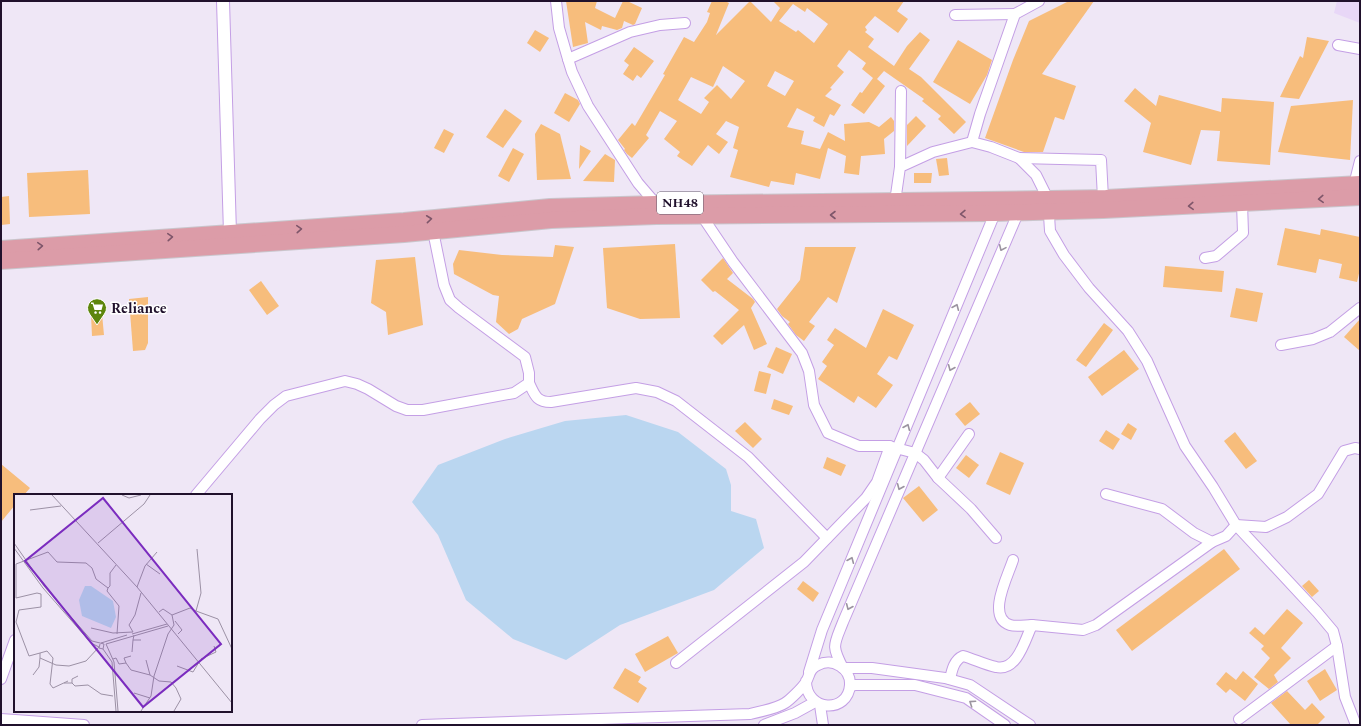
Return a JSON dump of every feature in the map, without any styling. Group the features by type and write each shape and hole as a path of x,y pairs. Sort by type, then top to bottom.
{"highway":[{"name":"NH48","path":"1,249 404,221 550,207 656,210 766,209 1018,213 1049,206 1103,198 1358,193"},
{"name":"NH48","path":"1,261 433,231 656,210 702,216 766,209 895,202 1049,206 1242,203 1272,195"}],"street":[{"path":"222,1 230,233"},
{"path":"556,1 559,28 568,59 572,72 588,106 656,210"},
{"path":"955,15 1015,14 1039,1"},
{"path":"972,142 980,114 1015,14"},
{"path":"568,59 630,32 660,25 685,23"},
{"path":"1338,45 1360,49"},
{"path":"895,202 900,167 900,91"},
{"path":"900,167 933,152 972,142 1019,158 1101,160 1103,198"},
{"path":"1019,158 1036,175 1049,206 1050,231 1064,255 1089,288 1128,331 1147,361 1185,446 1213,487 1236,525 1333,631 1337,646 1345,697 1356,725"},
{"path":"1358,193 1360,161"},
{"path":"1206,258 1216,256 1242,233 1242,203"},
{"path":"823,725 817,703 808,693 807,678 822,630 894,447 995,213"},
{"path":"764,725 817,703 834,705 840,703 845,698 850,686 850,680 835,652 835,643 1018,213"},
{"path":"702,216 733,262 802,353 809,371 814,405 828,433 859,446 894,447 915,453 924,460 938,478 971,509 996,538"},
{"path":"433,231 444,285 450,300 525,356 529,373 528,383 537,398 542,402 551,402 636,388 656,392 676,401 748,457 827,538"},
{"path":"1281,345 1313,339 1330,332 1360,308"},
{"path":"197,494 260,419 274,405 286,396 345,381 368,389 396,406 407,410 423,410 514,393 528,383"},
{"path":"938,478 969,434"},
{"path":"676,663 804,562 866,498 877,482 894,447"},
{"path":"1013,560 999,601 998,610 1002,619 1010,625 1032,625 1083,630 1096,625 1212,542 1226,536 1236,525 1266,526 1287,517 1318,494 1344,451 1355,448 1360,449"},
{"path":"1106,494 1162,509 1194,533 1212,542"},
{"path":"950,679 952,668 959,658 963,656 997,668 1005,667 1017,659 1032,625"},
{"path":"1,679 14,643"},
{"path":"1239,719 1337,646"},
{"path":"422,725 750,714 785,704 807,678 812,669 817,665 831,662 838,664 843,668 872,668 950,679 970,685 1030,725"},
{"path":"850,686 915,685 966,698 1005,725"},
{"path":"1,719 84,725"}],"shaded area":[{"path":"1337,1 1360,1 1360,23 1334,13"}],"water":[{"path":"626,415 678,432 726,469 731,485 731,511 756,519 764,548 714,590 620,625 566,660 513,639 466,600 438,535 412,502 438,465 505,439 565,421"}],"building":[{"path":"566,1 597,1 595,8 615,18 623,1 627,1 642,8 635,24 633,25 624,21 622,28 617,30 602,26 601,30 585,22 588,43 573,47"},
{"path":"712,1 725,1 729,3 716,35 750,1 771,22 780,8 773,1 904,1 897,11 908,19 898,33 875,16 865,27 867,30 865,32 874,39 868,47 894,66 907,46 920,32 930,40 909,69 921,77 966,122 954,134 938,119 941,116 922,101 924,99 884,71 877,79 885,86 864,114 851,105 860,92 862,93 873,78 862,69 866,63 849,50 837,66 844,72 825,96 841,105 834,116 830,114 824,127 813,121 815,117 797,108 787,127 804,131 801,144 820,149 828,132 845,141 844,124 869,122 879,127 891,117 894,121 894,131 884,139 885,154 861,156 859,175 844,173 846,156 828,148 820,179 796,173 794,185 771,181 769,187 730,177 738,150 733,148 739,127 726,121 716,134 728,142 719,154 708,145 692,166 677,156 680,152 664,139 677,121 660,111 646,135 649,138 632,158 627,154 618,140 632,123 635,126 665,75 663,74 684,37 694,42 707,22 710,13 707,12","holes":["793,4 805,12 807,8 828,24 814,43 798,30 796,32 779,21","723,66 745,81 731,99 717,85 704,98 709,102 701,114 678,100 691,77 713,87","775,71 794,81 785,96 767,86"]},
{"path":"1069,1 1094,1 1042,74 1076,86 1064,120 1055,117 1043,152 1024,152 985,138 1013,60 1029,21"},
{"path":"535,30 549,38 540,52 527,43"},
{"path":"1307,37 1329,41 1299,99 1280,97 1300,56 1303,58"},
{"path":"958,40 992,60 987,75 970,104 933,82"},
{"path":"634,47 654,61 641,78 637,75 633,81 623,74 629,65 624,61"},
{"path":"1135,88 1156,106 1159,95 1221,112 1222,98 1274,102 1270,165 1217,161 1220,131 1201,130 1191,165 1143,152 1151,123 1124,101"},
{"path":"565,93 578,100 580,104 569,122 554,113"},
{"path":"1353,100 1350,160 1278,152 1291,106"},
{"path":"505,109 522,121 503,148 486,137"},
{"path":"916,116 926,126 907,146 907,125"},
{"path":"541,124 560,134 571,179 537,180 535,134"},
{"path":"444,129 454,134 444,153 434,148"},
{"path":"580,145 591,151 579,169"},
{"path":"513,148 524,154 509,182 498,176"},
{"path":"605,154 615,160 614,182 583,181"},
{"path":"947,158 949,175 939,176 936,159"},
{"path":"88,170 90,214 29,217 27,173"},
{"path":"914,173 932,173 931,183 914,183"},
{"path":"9,196 10,224 1,225 1,197"},
{"path":"1285,228 1320,235 1321,229 1360,237 1360,269 1357,282 1339,278 1342,264 1319,259 1316,273 1277,265"},
{"path":"675,244 680,318 640,319 607,308 603,248"},
{"path":"555,245 574,247 555,304 522,319 518,329 509,334 496,322 499,296 493,295 454,274 453,264 459,250 502,255 553,257"},
{"path":"805,247 856,247 837,303 828,297 809,322 815,326 804,341 796,335 788,324 790,322 782,316 777,309 800,280"},
{"path":"415,257 423,325 388,335 386,312 371,303 376,260"},
{"path":"723,258 733,273 727,279 755,302 751,308 767,344 754,350 744,325 722,345 713,336 739,310 715,291 713,292 701,280"},
{"path":"1165,266 1224,271 1222,292 1163,287"},
{"path":"261,281 279,306 267,315 249,290"},
{"path":"1236,288 1263,293 1257,322 1230,317"},
{"path":"148,297 148,343 145,350 133,351 129,299"},
{"path":"883,309 914,325 897,360 889,356 877,374 893,385 876,408 858,396 854,403 818,379 827,366 822,362 834,345 827,340 835,328 866,348"},
{"name":"Reliance","path":"102,314 104,335 92,336 91,315"},
{"path":"1360,319 1360,351 1344,337"},
{"path":"1104,323 1113,330 1086,367 1076,360"},
{"path":"776,347 792,354 783,374 767,367"},
{"path":"1124,350 1139,369 1102,396 1088,377"},
{"path":"759,371 771,374 766,394 754,391"},
{"path":"774,399 793,406 789,415 771,409"},
{"path":"970,402 980,414 965,426 955,414"},
{"path":"745,422 762,439 753,448 735,431"},
{"path":"1128,423 1137,429 1131,440 1121,434"},
{"path":"1106,430 1120,439 1113,450 1099,441"},
{"path":"1235,432 1257,461 1246,469 1224,441"},
{"path":"1000,452 1024,463 1010,495 986,484"},
{"path":"966,455 979,465 969,478 956,468"},
{"path":"827,457 846,465 841,476 823,468"},
{"path":"1,464 30,488 25,494 14,494 14,506 1,522"},
{"path":"919,486 938,510 923,522 903,498"},
{"path":"1224,549 1240,569 1132,651 1116,630"},
{"path":"1309,580 1319,591 1312,597 1302,586"},
{"path":"803,581 819,593 813,602 797,589"},
{"path":"1287,609 1303,623 1281,648 1291,658 1274,675 1278,682 1269,689 1254,677 1270,658 1261,649 1264,646 1249,633 1255,627 1264,635"},
{"path":"668,636 678,653 645,672 635,654"},
{"path":"625,668 641,677 638,682 647,688 638,703 613,688"},
{"path":"1325,669 1337,690 1320,701 1307,681"},
{"path":"1243,671 1258,684 1245,701 1230,689 1226,693 1216,684 1226,672 1236,680"},
{"path":"1287,691 1305,710 1312,703 1325,717 1317,725 1291,725 1271,703"}],"place":[{"name":"Reliance","path":"97,325"}]}
